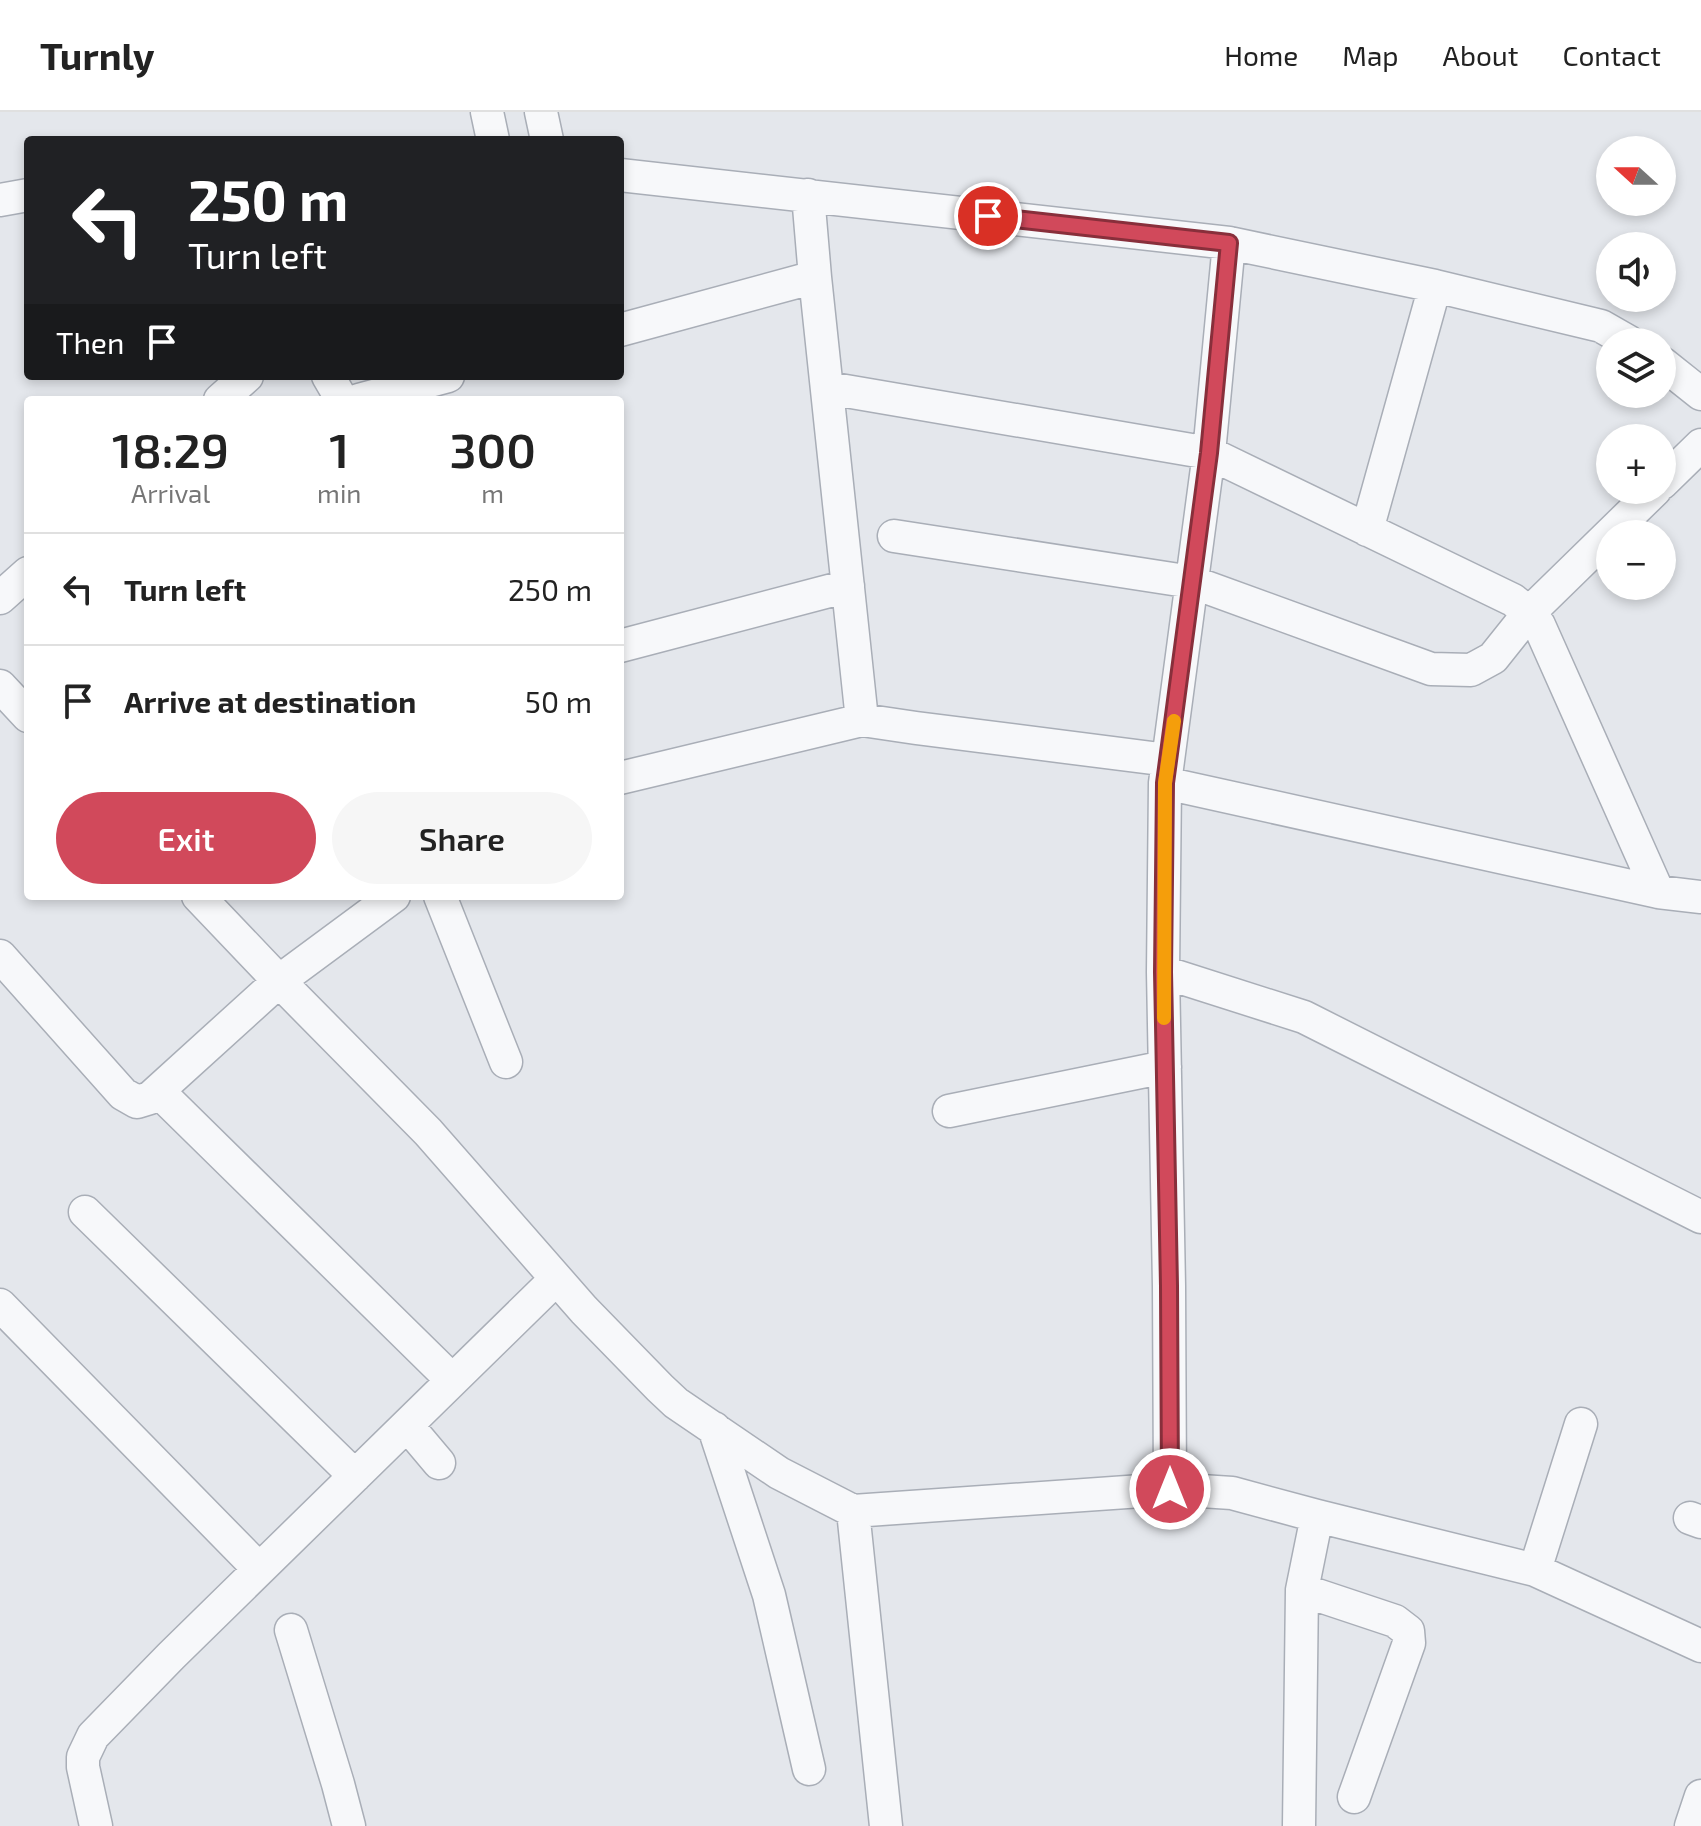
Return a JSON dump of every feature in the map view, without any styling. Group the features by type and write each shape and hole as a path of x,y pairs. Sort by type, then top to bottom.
{"street":[{"path":"487,112 492,136"},
{"path":"541,112 546,136"},
{"path":"624,175 1229,243 1435,286 1604,328"},
{"path":"808,195 862,720"},
{"path":"0,200 24,196"},
{"path":"1170,1489 1163,972 1166,771 1209,453 1229,243"},
{"path":"624,329 815,277"},
{"path":"1367,530 1435,286"},
{"path":"1676,374 1701,394"},
{"path":"224,396 242,380"},
{"path":"374,396 433,380"},
{"path":"828,388 1209,453 1513,600 1539,625 1658,892"},
{"path":"1676,469 1701,445"},
{"path":"894,536 1192,582 1431,669 1471,670 1493,658 1529,613 1641,504"},
{"path":"0,598 24,577"},
{"path":"624,645 848,586"},
{"path":"0,686 24,712"},
{"path":"624,777 862,720 1166,771 1658,892 1701,897"},
{"path":"202,900 428,1132 584,1310 660,1388 676,1403 779,1473 853,1511 1170,1489 1232,1493 1535,1570 1701,1646"},
{"path":"0,956 123,1094 137,1102 150,1098 279,981 389,900"},
{"path":"442,900 506,1062"},
{"path":"1163,972 1304,1017 1701,1217"},
{"path":"949,1111 1165,1067"},
{"path":"158,1091 452,1380"},
{"path":"85,1212 355,1476"},
{"path":"96,1826 83,1767 83,1757 93,1736 556,1279"},
{"path":"0,1305 259,1569"},
{"path":"1535,1570 1581,1424"},
{"path":"407,1425 439,1463"},
{"path":"714,1428 769,1595 809,1769"},
{"path":"853,1511 886,1826"},
{"path":"1299,1826 1302,1590 1317,1516"},
{"path":"1302,1590 1395,1621 1408,1631 1409,1643 1354,1797"},
{"path":"291,1630 349,1826"},
{"path":"1691,1826 1701,1796"}],"slow traffic":[{"path":"1164,1018 1165,783 1174,721"}],"route":[{"path":"988,216 1229,243 1209,453 1165,783 1163,972 1170,1489"}]}
